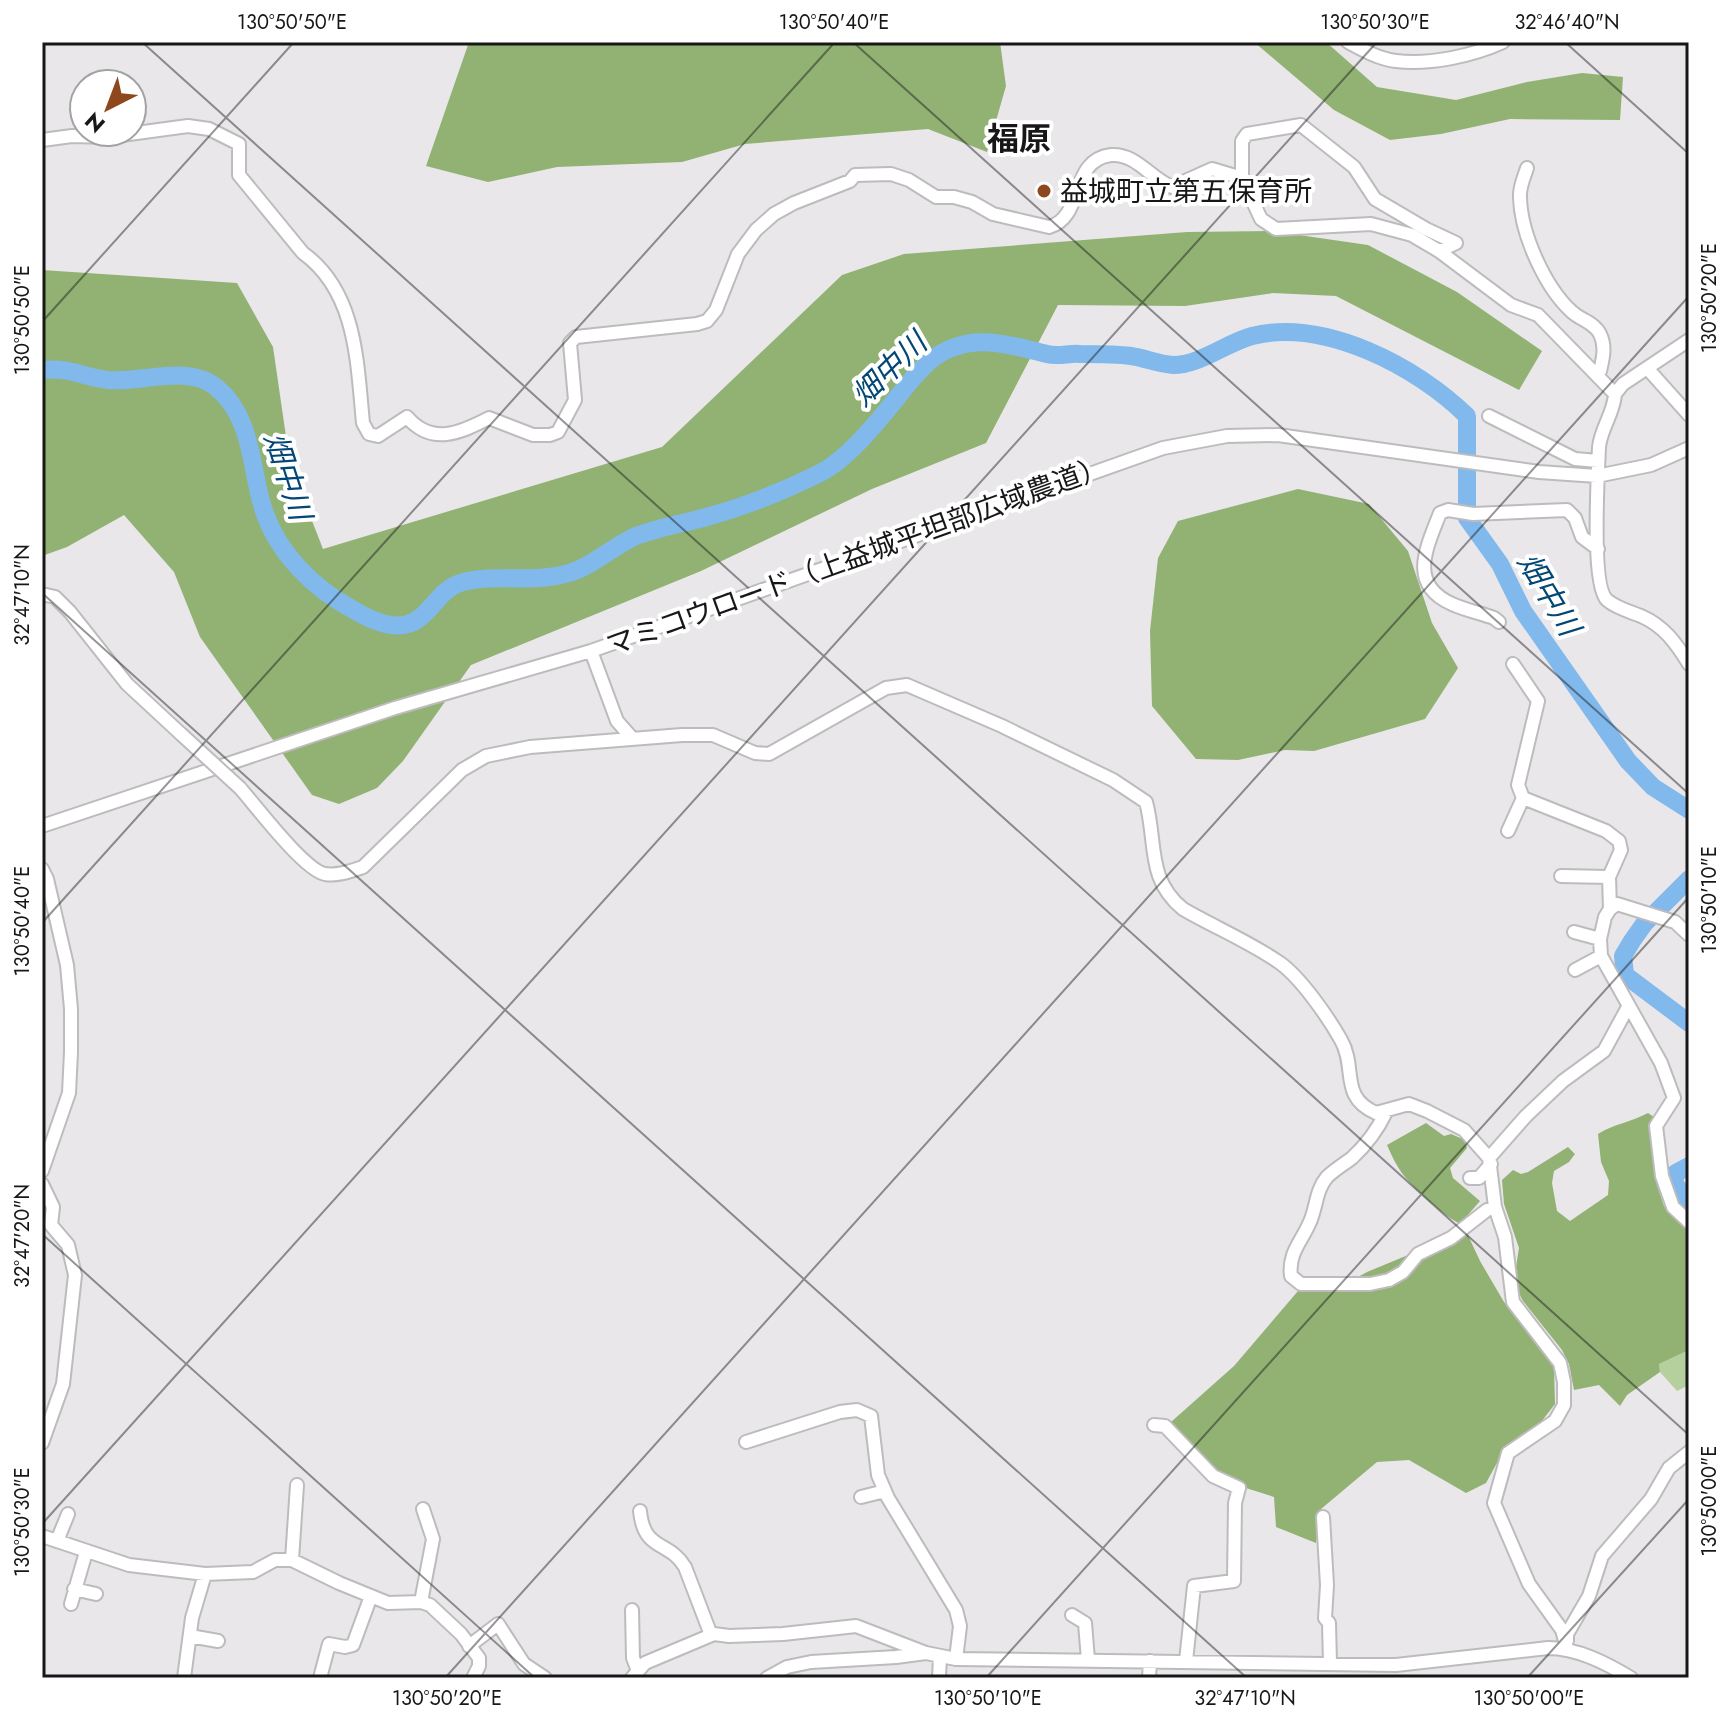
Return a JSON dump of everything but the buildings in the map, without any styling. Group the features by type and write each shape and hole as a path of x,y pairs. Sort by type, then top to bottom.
{"street":[{"path":"1348,42 1395,61 1458,56 1503,42"},
{"path":"1439,251 1456,243 1375,199 1354,167 1301,125 1247,134 1242,141 1242,178 1261,219 1276,229 1371,224 1412,235 1439,251 1511,305 1538,315 1615,394"},
{"path":"42,140 72,136 107,137 188,126 209,129 239,144 239,175 303,253 315,262 345,307 355,339 363,423 369,434 378,436 407,417 415,426 450,436 489,418 533,435 558,432 575,400 570,343 576,337 707,321 716,310 738,254 756,230 774,214 850,181 855,175 891,174 909,180 936,197 954,197 972,202 993,214 1049,227 1058,225 1066,214 1085,169 1098,158 1114,155 1132,159 1163,184 1172,187 1212,169 1242,178"},
{"path":"1527,168 1520,187 1520,200 1535,258 1572,313 1593,325 1601,335 1603,360 1596,374"},
{"path":"1689,340 1623,384 1615,394 1615,403 1601,434 1597,476 1599,583 1606,600 1659,626 1689,664"},
{"path":"1647,368 1689,415"},
{"path":"1489,416 1575,459 1598,461"},
{"name":"マミコウロード（上益城平坦部広域農道）","path":"42,826 395,708 591,651 1163,448 1227,436 1278,435 1539,472 1597,476 1651,465 1689,448"},
{"path":"1499,622 1452,604 1440,597 1425,580 1423,563 1440,513 1448,510 1473,514 1567,510 1575,518 1582,537 1598,549"},
{"path":"42,594 55,597 127,684 240,788 308,866 324,874 344,874 363,867 462,770 486,756 530,747 713,735 755,753 769,754 886,688 907,685 1002,726 1113,780 1146,802 1152,854 1162,887 1170,899 1280,963 1295,977 1343,1043 1353,1093 1362,1107 1376,1113 1409,1104 1427,1111 1464,1130 1490,1161 1495,1207 1505,1237 1513,1302 1560,1363 1564,1405 1546,1429 1508,1453 1494,1503 1529,1584 1562,1630 1567,1648"},
{"path":"591,651 617,721 632,738"},
{"path":"1508,831 1523,798 1518,785 1538,701 1513,664"},
{"path":"1523,798 1606,831 1619,841 1621,850 1609,877 1610,909 1600,939 1601,956 1661,1063 1674,1098 1656,1126 1660,1164 1673,1207 1689,1222"},
{"path":"42,869 67,965 71,1009 69,1093 42,1171"},
{"path":"1561,876 1609,877"},
{"path":"1610,909 1617,904 1675,922 1689,935"},
{"path":"1574,932 1600,939"},
{"path":"1575,970 1601,956"},
{"path":"1470,1178 1479,1178 1544,1099 1604,1051 1628,1007"},
{"path":"1386,1112 1378,1128 1362,1147 1327,1177 1317,1192 1309,1225 1292,1257 1291,1276 1301,1284 1370,1284 1389,1280 1403,1272 1418,1254 1451,1238 1495,1207"},
{"path":"42,1184 53,1207 51,1225 68,1245 75,1275 63,1384 42,1443"},
{"path":"746,1442 840,1412 857,1410 872,1419 878,1475 885,1491 956,1610 960,1626 956,1659"},
{"path":"1154,1425 1165,1426 1213,1476 1239,1488 1235,1503 1234,1581 1194,1586 1186,1661"},
{"path":"1567,1648 1567,1634 1589,1596 1602,1556 1651,1499 1669,1468 1689,1452"},
{"path":"292,1560 297,1485"},
{"path":"861,1497 885,1491"},
{"path":"421,1602 433,1539 423,1509"},
{"path":"640,1511 647,1536 680,1558 711,1635"},
{"path":"57,1541 68,1514"},
{"path":"1323,1517 1327,1585 1325,1618 1329,1623 1330,1664"},
{"path":"42,1536 129,1565 205,1574 253,1572 275,1560 292,1560 388,1603 421,1602 437,1610 479,1658 473,1678"},
{"path":"71,1604 86,1552"},
{"path":"184,1678 190,1636 205,1574"},
{"path":"74,1589 96,1594"},
{"path":"320,1678 329,1644 353,1645 371,1596"},
{"path":"632,1610 635,1675"},
{"path":"1072,1615 1085,1623 1088,1660"},
{"path":"469,1646 498,1624 524,1664 545,1678"},
{"path":"635,1675 645,1663 711,1635 783,1634 856,1626 926,1653 956,1659 1186,1661 1290,1671 1330,1664 1396,1665 1498,1652 1567,1648 1610,1665 1631,1678"},
{"path":"190,1636 218,1641"},
{"path":"767,1678 787,1667 811,1662 926,1653"},
{"path":"939,1678 940,1656"},
{"path":"1149,1678 1150,1661"}],"green space":[{"path":"469,42 1000,42 1006,86 987,152 928,129 745,144 682,162 557,167 488,182 426,166"},
{"path":"1254,42 1326,42 1377,87 1456,100 1527,82 1582,73 1623,77 1620,120 1510,119 1441,134 1390,140 1334,110"},
{"path":"1271,231 1368,245 1457,292 1542,351 1519,390 1336,296 1273,293 1185,306 1058,305 986,443 872,489 701,571 471,665 403,761 377,788 339,804 312,795 200,637 174,572 124,515 67,547 42,556 42,270 237,283 273,347 290,464 323,549 662,447 842,275 904,254 1187,232"},
{"path":"1298,489 1369,504 1408,551 1432,623 1458,668 1425,719 1314,751 1285,750 1238,760 1196,759 1152,706 1150,631 1158,558 1178,521"},
{"path":"1648,1113 1657,1119 1657,1185 1664,1206 1689,1229 1689,1350 1659,1364 1660,1372 1627,1395 1620,1406 1599,1385 1574,1390 1569,1364 1562,1350 1523,1301 1517,1289 1519,1248 1504,1204 1502,1180 1513,1170 1521,1174 1528,1172 1568,1147 1575,1154 1569,1162 1554,1171 1552,1183 1557,1211 1570,1221 1608,1195 1609,1181 1601,1162 1598,1134"},
{"path":"1426,1123 1444,1136 1451,1134 1465,1140 1467,1148 1450,1168 1453,1178 1480,1201 1460,1224 1409,1182 1387,1145"},
{"path":"1466,1231 1504,1302 1554,1367 1555,1404 1538,1426 1504,1450 1486,1483 1466,1493 1409,1460 1377,1462 1321,1509 1316,1543 1276,1527 1274,1497 1246,1488 1210,1469 1171,1422 1234,1366 1298,1291 1331,1292 1367,1272"},
{"path":"1689,1350 1689,1385 1677,1391 1660,1372 1659,1364"}],"waterway":[{"name":"畑中川","path":"42,370 68,371 108,380 178,375 205,380 216,387 238,414 249,445 264,511 288,555 311,580 338,600 372,619 401,625 415,621 460,583 548,577 571,572 636,536 738,507 820,473 855,446 926,364 955,347 978,342 1051,355 1125,355 1173,365 1203,358 1252,336 1280,332 1338,340 1396,364 1446,397 1467,416 1467,518 1500,564 1523,611 1628,761 1653,787 1689,810"},
{"name":"畑中川","path":"1689,879 1644,924 1623,956 1625,975 1689,1023"},
{"name":"畑中川","path":"1689,1166 1676,1173 1674,1184 1689,1200"}],"place":[{"name":"益城町立第五保育所","path":"1044,191"}],"district":[{"name":"福原","path":"1019,139"}]}
